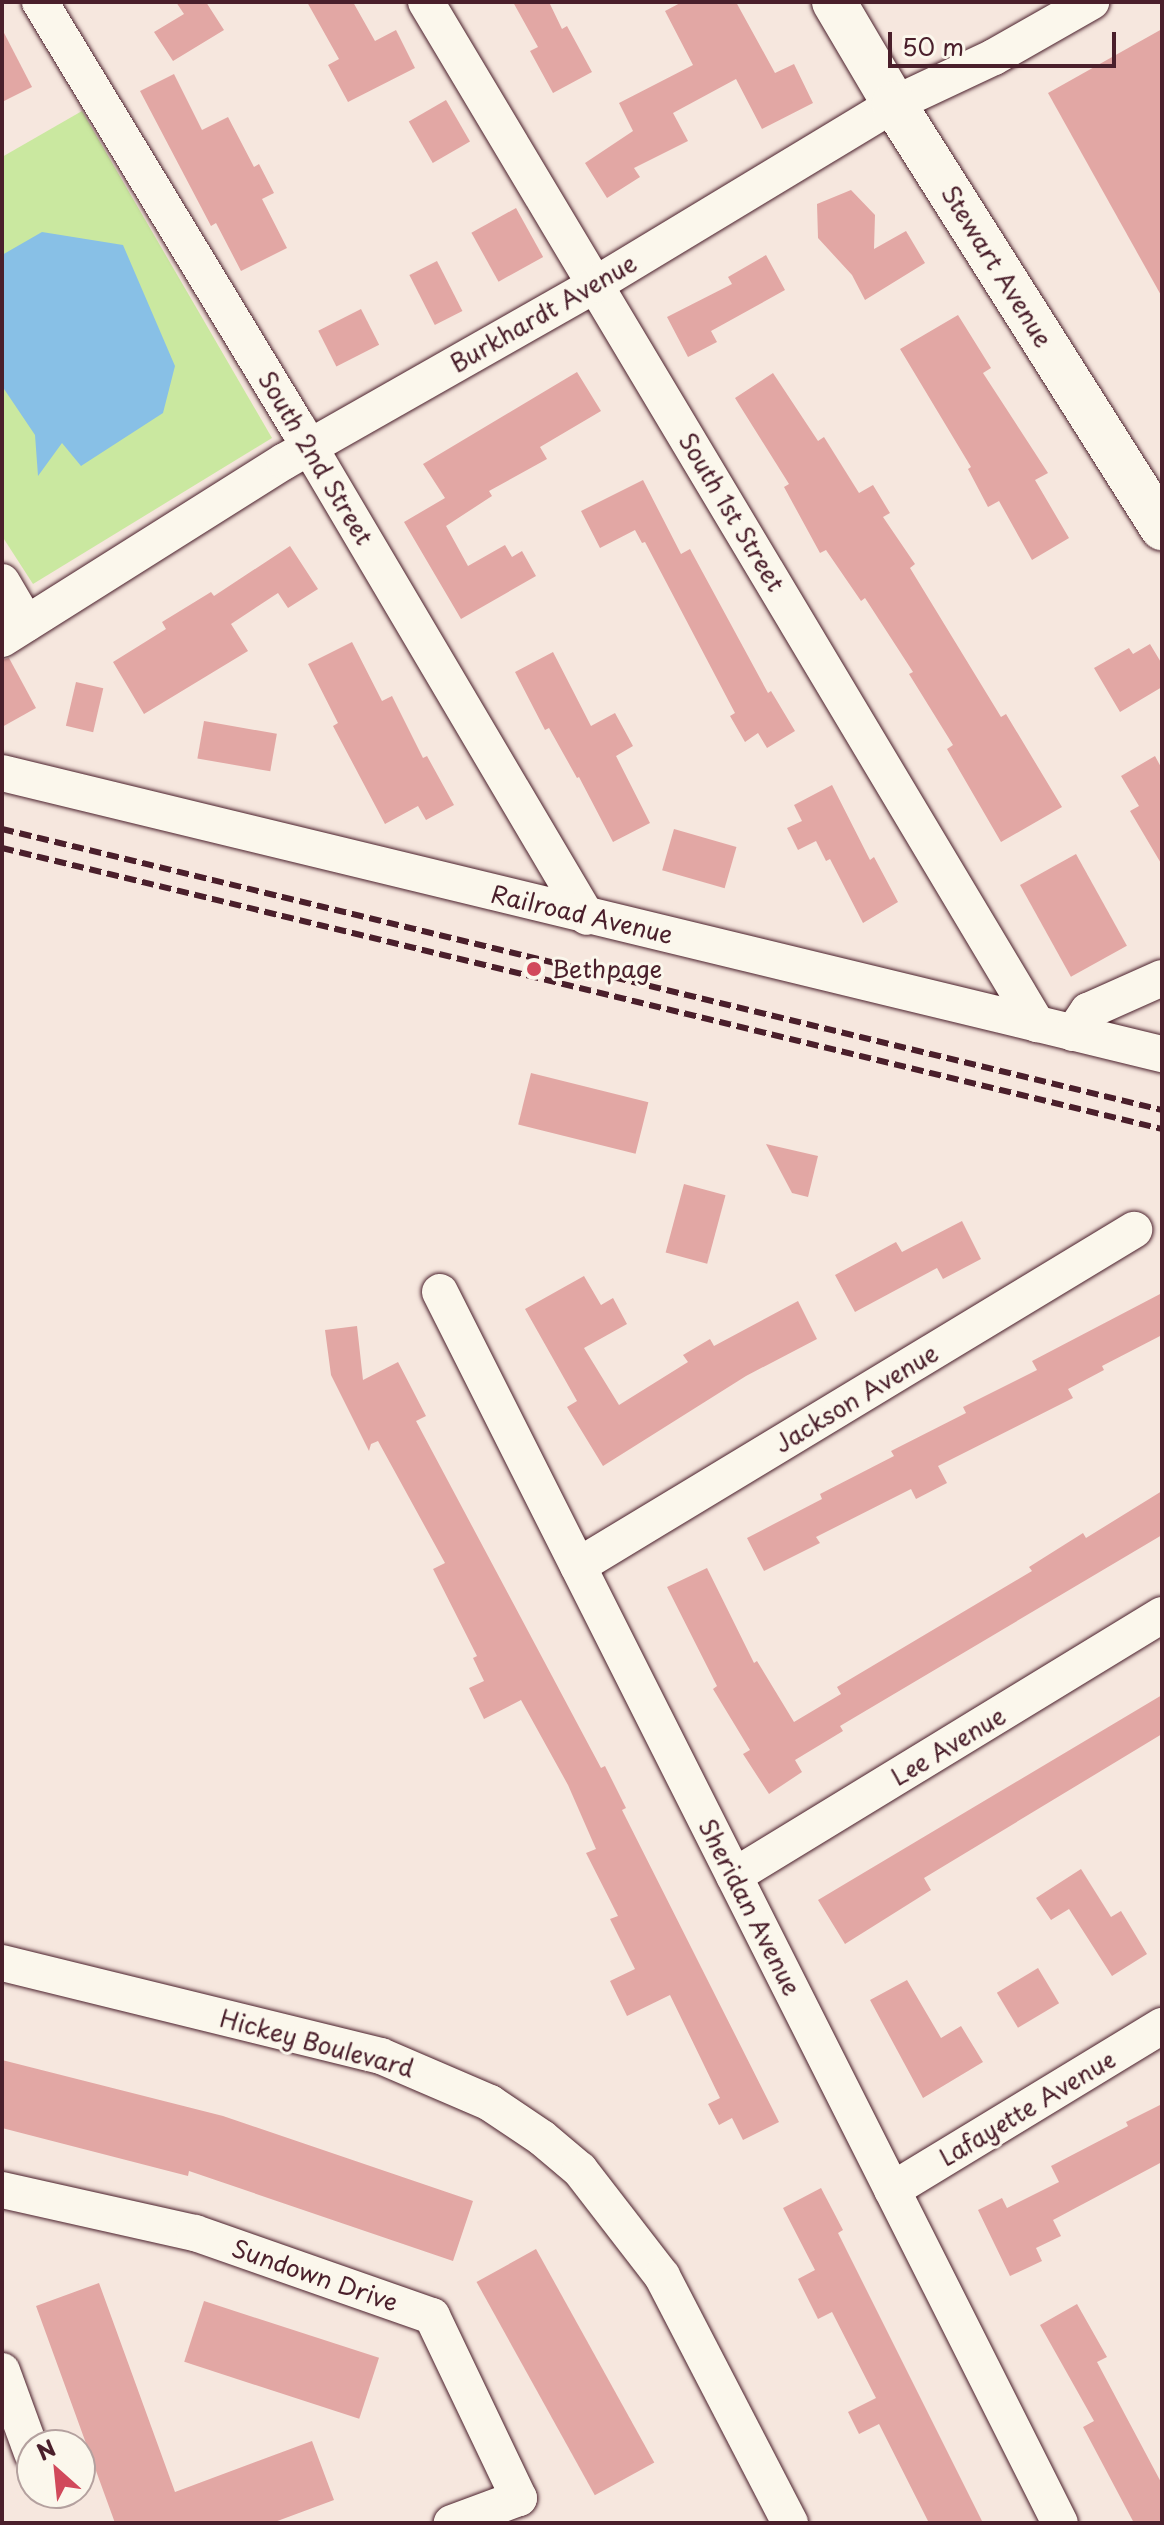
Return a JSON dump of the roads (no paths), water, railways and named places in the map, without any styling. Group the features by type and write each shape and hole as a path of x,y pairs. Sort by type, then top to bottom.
{"main road":[{"name":"Stewart Avenue","path":"834,2 894,104 1162,528"}],"street":[{"name":"South 2nd Street","path":"40,2 309,447 587,917"},
{"name":"South 1st Street","path":"426,2 1037,1024"},
{"name":"Burkhardt Avenue","path":"14,631 309,447 596,284 894,104 994,57 1091,2"},
{"path":"2,582 14,631"},
{"name":"Railroad Avenue","path":"2,773 1162,1054"},
{"path":"1073,1033 1088,1011 1162,978"},
{"name":"Jackson Avenue","path":"578,1566 1134,1230"},
{"name":"Sheridan Avenue","path":"440,1292 1060,2523"},
{"name":"Lee Avenue","path":"734,1876 1162,1615"},
{"name":"Hickey Boulevard","path":"2,1963 381,2056 490,2103 542,2138 580,2170 662,2276 790,2523"},
{"name":"Lafayette Avenue","path":"892,2190 1162,2026"},
{"name":"Sundown Drive","path":"2,2190 195,2233 432,2316 519,2498 452,2523"},
{"path":"2,2371 23,2429"}],"water":[{"path":"42,232 123,245 175,366 163,413 81,466 62,443 38,476 35,435 2,386 2,255"}],"railway":[{"path":"2,829 1162,1110"},
{"path":"2,848 1162,1129"}],"place":[{"name":"Bethpage","path":"534,969"}]}
